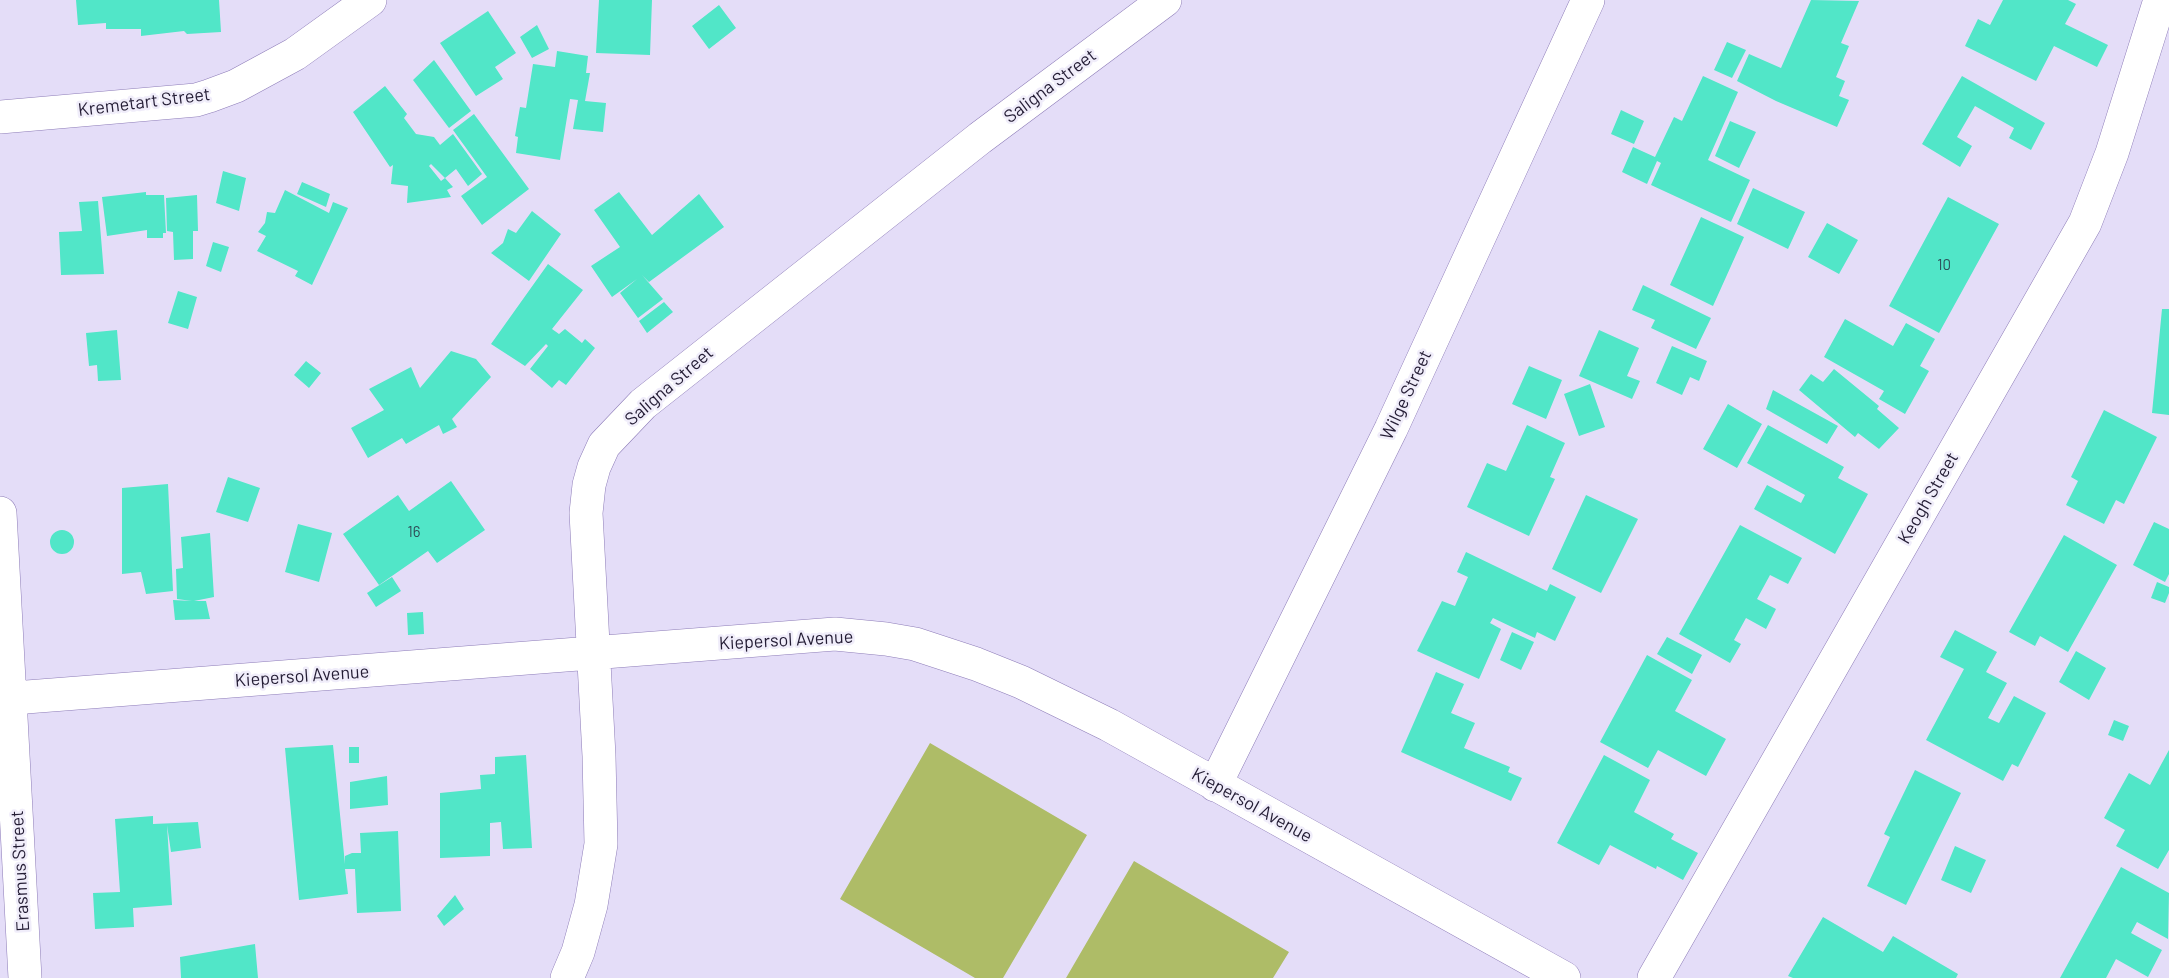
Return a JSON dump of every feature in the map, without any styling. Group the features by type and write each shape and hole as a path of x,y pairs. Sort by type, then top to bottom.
{"street":[{"name":"Kremetart Street","path":"0,117 209,96 236,86 294,54 370,0"},
{"name":"Saligna Street","path":"567,978 578,952 589,914 601,844 599,756 586,500 594,467 604,445 643,404 980,138 1166,0"},
{"name":"Wilge Street","path":"1215,785 1391,429 1588,0"},
{"name":"Keogh Street","path":"1654,978 2085,223 2112,153 2160,0"},
{"name":"Erasmus Street","path":"0,513 6,698 25,978"},
{"name":"Kiepersol Avenue","path":"6,698 836,634 870,636 915,644 1021,682 1109,725 1564,978"}],"green space":[{"path":"930,743 1087,835 1003,978 975,978 840,899"},
{"path":"1134,861 1289,952 1273,978 1066,978"}],"building":[{"path":"76,0 219,0 221,32 187,34 184,31 141,36 141,29 106,29 106,23 78,25"},
{"path":"599,0 652,0 650,55 596,53"},
{"path":"1811,0 1859,1 1841,43 1849,46 1836,77 1845,81 1839,96 1849,100 1837,127 1776,101 1737,81 1749,54 1781,68"},
{"path":"2003,0 2068,0 2076,4 2065,24 2108,45 2097,67 2054,46 2036,81 1965,46 1978,19 1990,25"},
{"path":"719,5 736,28 709,49 692,26"},
{"path":"488,11 516,53 495,67 503,79 476,96 440,43"},
{"path":"537,25 549,49 532,58 520,37"},
{"path":"1727,42 1746,50 1732,78 1714,70"},
{"path":"557,51 588,56 586,73 590,73 585,101 606,103 603,132 573,129 578,100 570,99 560,160 516,153 518,137 515,136 520,107 526,108 533,64 555,67"},
{"path":"434,60 471,111 449,128 413,80"},
{"path":"1703,76 1738,92 1708,160 1750,180 1731,222 1651,185 1661,163 1657,161 1647,184 1622,172 1633,147 1655,157 1674,117 1682,121"},
{"path":"1962,76 2045,123 2031,150 2009,138 2014,128 1975,106 1957,137 1972,146 1960,167 1922,144"},
{"path":"385,86 407,114 404,118 416,134 434,137 440,145 453,134 482,174 468,186 456,169 445,178 453,187 447,190 451,197 407,203 408,186 391,184 393,165 390,167 353,112","holes":["431,164 445,178 441,181 429,166"]},
{"path":"1621,110 1644,121 1634,144 1611,134"},
{"path":"474,114 529,189 482,225 461,196 487,177 453,130"},
{"path":"1730,121 1756,132 1739,168 1715,156"},
{"path":"223,171 246,178 239,211 216,203"},
{"path":"302,182 330,194 326,207 297,194"},
{"path":"1753,188 1805,212 1788,249 1737,224"},
{"path":"285,190 329,213 333,202 348,208 312,285 295,276 298,271 257,251 266,236 258,232 265,223 267,212 275,213"},
{"path":"146,192 146,195 164,195 166,233 163,233 163,238 147,238 147,230 107,236 102,197"},
{"path":"619,192 652,235 699,194 724,227 649,282 642,275 663,299 638,318 620,293 637,279 612,297 591,266 620,247 594,210"},
{"path":"197,195 198,231 193,231 193,259 174,260 173,232 167,231 166,198"},
{"path":"1948,197 1999,224 1939,333 1889,306"},
{"path":"98,201 104,274 61,275 59,232 82,231 79,202"},
{"path":"532,211 561,234 529,281 491,253 503,243 508,229 516,233"},
{"path":"1701,217 1744,237 1713,306 1670,285"},
{"path":"1827,223 1858,240 1839,274 1808,257"},
{"path":"213,242 229,247 221,272 206,266"},
{"path":"548,264 583,290 552,329 559,334 565,329 582,343 585,339 595,348 566,385 559,380 552,388 530,369 548,346 546,344 525,366 491,344"},
{"path":"1643,285 1711,318 1696,349 1651,328 1655,320 1632,310"},
{"path":"178,291 197,297 188,329 168,323"},
{"path":"664,302 673,312 647,333 639,321"},
{"path":"2162,309 2169,309 2169,415 2152,413"},
{"path":"1845,319 1893,346 1906,323 1935,339 1920,366 1929,371 1905,414 1879,399 1884,391 1824,357"},
{"path":"117,330 121,380 98,381 97,365 89,366 86,333"},
{"path":"1599,330 1639,348 1627,376 1640,381 1632,399 1579,376"},
{"path":"1672,346 1707,361 1699,381 1690,377 1682,395 1656,383"},
{"path":"451,351 476,359 491,377 452,419 457,427 443,434 439,425 406,444 402,438 368,458 351,428 384,410 369,389 411,367 420,388"},
{"path":"306,361 321,373 309,388 294,375"},
{"path":"1529,366 1562,380 1546,419 1512,404"},
{"path":"1834,369 1879,406 1877,409 1899,428 1879,449 1858,433 1855,437 1799,390 1811,374 1823,382"},
{"path":"1590,384 1605,427 1579,436 1564,394"},
{"path":"1773,390 1838,426 1827,444 1766,409"},
{"path":"1728,404 1762,424 1737,468 1703,449"},
{"path":"2104,410 2157,437 2124,504 2116,500 2104,524 2066,505 2078,481 2071,477"},
{"path":"1527,425 1565,443 1550,477 1555,479 1529,536 1467,507 1487,463 1506,471"},
{"path":"1768,425 1844,467 1838,478 1868,494 1835,554 1754,509 1767,485 1801,503 1805,495 1747,463"},
{"path":"228,477 260,488 248,522 216,512"},
{"path":"451,481 485,530 437,563 428,551 379,585 343,534 398,495 409,511"},
{"path":"168,484 173,591 146,594 141,572 122,574 122,488"},
{"path":"1586,495 1638,519 1601,593 1552,569"},
{"path":"2154,522 2169,529 2169,574 2165,582 2133,565"},
{"path":"298,524 332,533 319,582 285,572"},
{"path":"1740,525 1802,558 1788,584 1770,575 1757,599 1776,609 1766,629 1746,618 1734,640 1741,644 1730,663 1679,634"},
{"path":"62,530 70,534 74,542 70,550 62,554 54,550 50,542 54,534"},
{"path":"210,533 214,597 194,601 206,601 210,619 175,620 173,600 192,601 177,599 176,569 183,568 181,537"},
{"path":"2064,535 2117,565 2068,652 2040,636 2035,646 2009,632"},
{"path":"1466,552 1547,591 1550,584 1576,597 1555,641 1537,632 1535,638 1493,618 1490,623 1501,629 1479,679 1417,651 1442,601 1455,606 1468,577 1457,572"},
{"path":"392,577 401,591 376,607 367,593"},
{"path":"2157,582 2169,587 2165,603 2151,598"},
{"path":"423,612 424,634 408,635 407,613"},
{"path":"1955,630 1997,652 1986,672 2007,683 1988,718 1999,723 2014,696 2046,713 2018,767 2012,764 2003,781 1926,740 1964,669 1940,657"},
{"path":"1512,632 1534,642 1521,670 1500,660"},
{"path":"1667,637 1702,655 1692,674 1657,654"},
{"path":"2076,651 2106,668 2089,700 2059,682"},
{"path":"1647,655 1692,680 1675,711 1726,739 1706,776 1658,750 1648,768 1600,742"},
{"path":"1436,672 1464,684 1451,713 1475,723 1464,748 1510,767 1508,772 1522,778 1511,801 1401,752"},
{"path":"2114,720 2129,726 2123,741 2108,735"},
{"path":"333,745 345,864 345,856 361,853 360,833 398,831 401,911 357,913 355,869 345,869 348,894 299,900 285,748"},
{"path":"349,747 359,747 359,763 349,763"},
{"path":"2169,750 2169,850 2158,869 2116,846 2125,830 2104,818 2129,773 2150,785"},
{"path":"526,755 532,848 503,849 501,822 490,823 490,856 440,858 440,793 481,789 480,775 495,774 495,757"},
{"path":"1604,755 1650,780 1634,812 1674,834 1671,839 1698,853 1683,880 1610,845 1599,865 1557,843"},
{"path":"1915,770 1961,793 1906,905 1867,886 1890,837 1884,834"},
{"path":"387,776 388,805 350,809 350,782"},
{"path":"153,816 153,824 198,822 201,848 171,852 167,825 172,905 133,908 134,927 95,929 93,893 120,892 115,819"},
{"path":"1955,846 1986,860 1971,893 1941,880"},
{"path":"2121,867 2169,893 2168,939 2137,922 2131,933 2162,950 2148,977 2116,959 2106,978 2060,978"},
{"path":"455,895 464,909 444,926 437,916"},
{"path":"1823,917 1883,952 1893,936 1958,974 1956,978 1793,978 1788,976"},
{"path":"255,944 258,978 181,978 180,957"}]}
